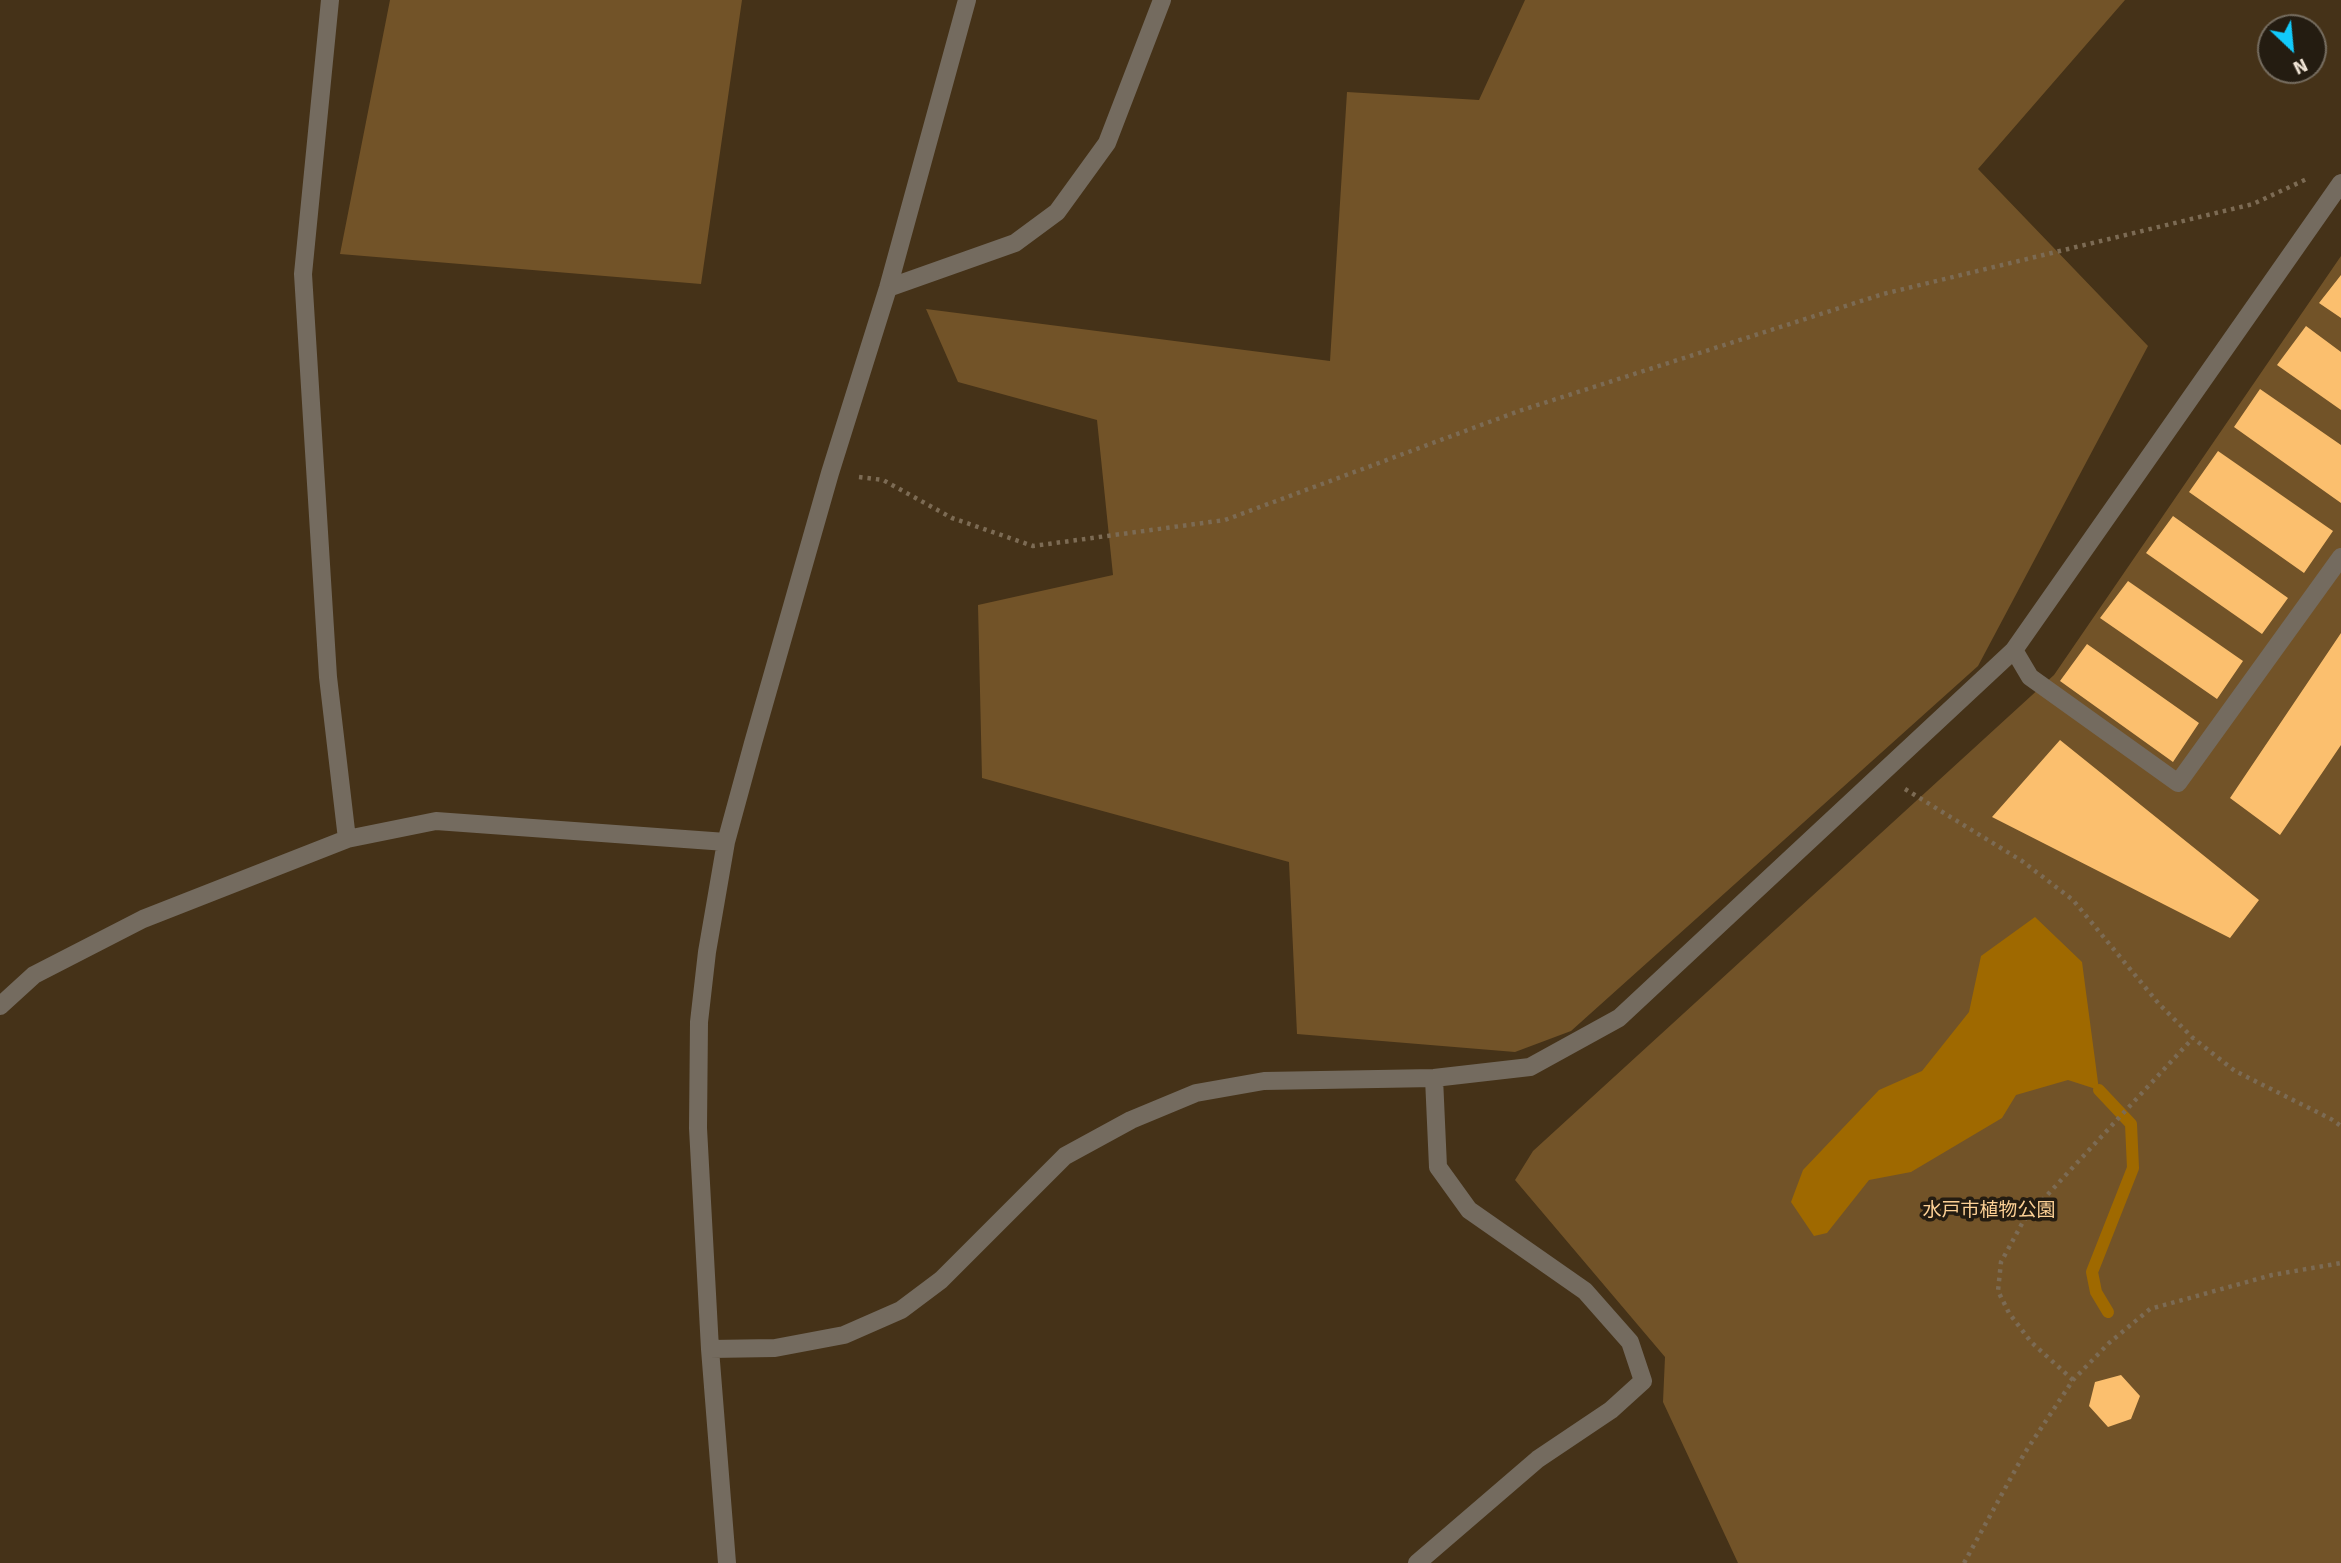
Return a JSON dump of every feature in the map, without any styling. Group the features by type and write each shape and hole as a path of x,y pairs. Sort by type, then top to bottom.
{"street":[{"path":"330,0 303,274 328,677 347,839"},
{"path":"727,1563 710,1349 698,1128 699,1022 707,952 726,842 830,474 888,288 967,0"},
{"path":"888,288 1015,243 1057,212 1107,143 1162,0"},
{"path":"710,1349 775,1348 844,1335 901,1310 941,1280 1065,1156 1130,1120 1196,1093 1264,1081 1434,1078 1530,1068 1619,1018 2014,650 2341,183"},
{"path":"2014,650 2030,677 2178,783 2341,557"},
{"path":"0,1006 34,975 143,919 347,839 436,821 726,842"},
{"path":"1417,1563 1538,1459 1611,1410 1643,1381 1630,1342 1585,1291 1469,1210 1438,1167 1434,1078"}],"path":[{"path":"830,474 883,480 952,518 1032,546 1225,520 1519,411 1883,294 2253,204 2312,177"},
{"path":"1886,771 1908,792 2022,861 2073,900 2159,1004 2193,1038 2235,1071 2341,1126"},
{"path":"2073,1380 2031,1342 2009,1313 1998,1291 2001,1262 2024,1220 2193,1038"},
{"path":"1964,1563 2024,1454 2073,1380 2109,1343 2150,1309 2272,1275 2341,1264"}],"green space":[{"path":"390,0 742,0 701,284 340,254"},
{"path":"1525,0 2125,0 1978,169 2148,346 1978,666 1571,1031 1515,1052 1297,1034 1289,862 982,778 978,605 1113,575 1097,420 958,382 926,309 1330,361 1347,92 1479,100"},
{"name":"水戸市植物公園","path":"2341,256 2341,1563 1738,1563 1663,1402 1665,1357 1515,1180 1533,1151 2054,675"}],"shaded area":[{"path":"2035,917 2082,962 2099,1090 2068,1080 2016,1095 2002,1118 1911,1172 1869,1180 1827,1233 1814,1236 1791,1202 1803,1170 1879,1090 1922,1071 1969,1012 1981,956"}],"building":[{"path":"2341,275 2341,318 2319,303"},
{"path":"2306,326 2341,352 2341,410 2277,365"},
{"path":"2260,389 2341,445 2341,503 2234,427"},
{"path":"2218,451 2333,531 2304,573 2189,492"},
{"path":"2173,516 2288,598 2262,634 2146,553"},
{"path":"2128,581 2243,661 2217,699 2100,618"},
{"path":"2341,633 2341,745 2280,835 2230,798"},
{"path":"2087,644 2199,723 2173,762 2060,681"},
{"path":"2060,740 2259,900 2230,938 1992,817"},
{"path":"2121,1375 2140,1396 2131,1419 2108,1427 2089,1406 2095,1382"}],"waterway":[{"path":"2099,1090 2131,1124 2133,1168 2092,1272 2096,1292 2108,1312"}]}
